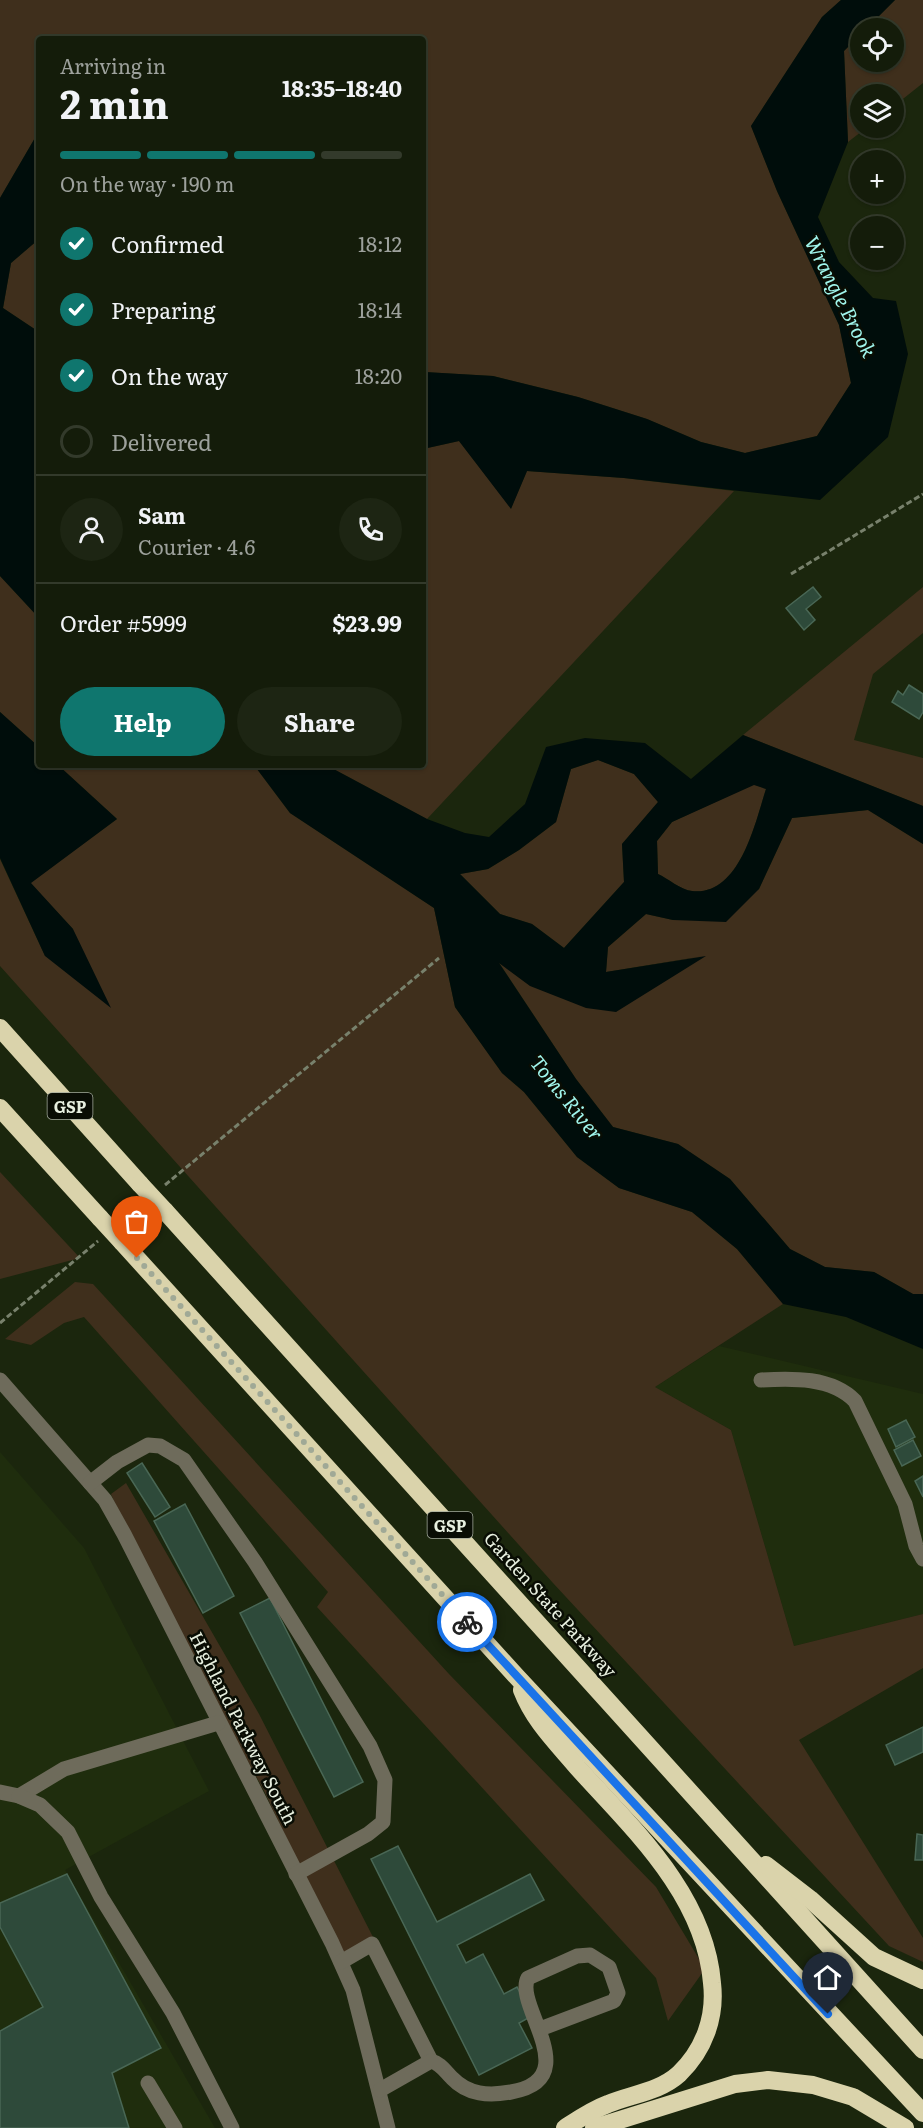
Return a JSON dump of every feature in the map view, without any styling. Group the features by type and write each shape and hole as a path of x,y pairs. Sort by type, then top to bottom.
{"highway":[{"name":"Garden State Parkway","path":"0,1028 143,1192 165,1210 735,1840 828,1948 923,2050"},
{"name":"GSP","path":"0,1107 100,1218 120,1233 517,1677 923,2113"},
{"path":"517,1677 536,1719 650,1849 680,1892 707,1948 712,1979 713,2007 707,2031 695,2054 679,2074 656,2089 591,2111 565,2128"},
{"path":"735,1840 810,1899 864,1950 884,1964 923,1980"},
{"path":"594,2128 735,2084 768,2080 813,2085 854,2097 905,2128"}],"street":[{"path":"761,1380 792,1378 825,1384 847,1392 855,1401 905,1504 920,1553"},
{"name":"Highland Parkway South","path":"0,1380 105,1500 124,1534 341,1962 353,1990 388,2128"},
{"path":"90,1483 148,1445 160,1446 184,1460 255,1563 370,1746 385,1780 383,1822 368,1834 296,1874"},
{"path":"19,1796 64,1769 219,1722"},
{"path":"0,1792 19,1796 40,1805 68,1832 101,1897 173,2013 232,2128"},
{"path":"341,1962 372,1944 430,2061"},
{"path":"380,2090 430,2061 436,2062 455,2081 474,2092 495,2095 521,2090 538,2082 546,2062 540,2029 526,1987 528,1978 577,1956 590,1955 609,1967 618,1994 614,2001 540,2029"},
{"path":"148,2083 175,2128"}],"path":[{"path":"791,574 923,494"},
{"path":"165,1186 439,958"},
{"path":"120,1233 143,1192"},
{"path":"0,1323 101,1239"}],"shaded area":[{"path":"0,0 841,0 822,17 751,126 777,191 839,325 851,383 817,436 745,453 701,442 647,419 578,397 493,376 426,372 426,36 36,36 36,136 0,198"},
{"path":"895,0 923,0 923,83 904,98 904,84 850,84 850,138 853,138 848,142 844,51 850,45 850,72 904,72 904,18 877,18"},
{"path":"36,242 36,330 3,308 11,263"},
{"path":"459,441 511,508 527,471 624,478 734,491 427,819 332,768 426,768 426,448"},
{"path":"0,576 36,615 36,744 0,712"},
{"path":"923,587 923,633 873,674 854,740 923,758 923,806 743,735"},
{"path":"598,760 634,774 658,802 622,844 624,882 564,948 532,924 500,914 460,874 488,869 519,850 556,822 571,769"},
{"path":"61,768 256,768 290,813 434,908 455,1007 502,1073 524,1092 577,1157 619,1188 692,1212 737,1249 783,1304 655,1387 731,1430 794,1646 923,1614 923,1668 799,1740 923,1938 923,1962 889,1946 553,1583 0,966 0,859 45,956 73,929 30,883 117,819"},
{"path":"754,784 766,789 757,820 743,855 734,870 722,882 709,889 692,891 658,874 657,841 672,822"},
{"path":"868,810 923,844 923,1294 913,1294 874,1272 825,1267 790,1249 730,1179 678,1144 613,1127 576,1079 498,961 531,986 704,956 606,972 608,947 646,914 673,920 759,889 792,818"},
{"path":"0,1172 80,1258 0,1279"},
{"path":"75,1282 93,1284 449,1674 656,1887 705,1969 668,2021 656,1978 317,1607 328,1592 84,1317 64,1323 31,1345 5,1339"},
{"path":"719,1346 923,1394 923,1614 794,1646 731,1430 655,1387"},
{"path":"0,1452 84,1548 209,1791 65,1870 215,2128 0,2128"},
{"path":"126,1483 259,1714 373,1937 341,1954 264,1791 136,1555 111,1494"}],"water":[{"name":"Wrangle Brook","path":"841,0 895,0 877,18 850,18 850,45 844,51 848,142 818,217 839,262 873,298 896,301 908,354 888,437 820,500 624,478 527,471 511,509 459,441 426,448 426,372 493,376 578,397 647,419 701,442 745,453 817,436 851,383 839,325 777,191 751,126 822,17"},
{"path":"36,136 36,242 11,263 3,308 36,330 36,615 0,576 0,198"},
{"path":"0,712 36,744 36,768 61,768 117,819 31,883 73,929 111,1008 45,956 0,858"},
{"name":"Toms River","path":"743,735 923,806 923,844 868,810 792,818 759,889 726,922 673,920 646,914 608,947 606,972 706,956 616,1012 586,1008 530,986 499,963 576,1079 613,1127 678,1144 730,1179 790,1249 825,1267 874,1272 913,1294 923,1294 923,1349 846,1317 783,1304 737,1249 692,1212 619,1188 577,1157 524,1092 502,1073 455,1007 434,908 290,813 256,768 332,768 427,819 465,833 489,837 525,804 546,747 585,738 645,743 691,779","holes":["598,760 634,774 658,802 622,844 624,882 564,948 532,924 500,914 460,874 488,869 519,850 556,822 571,769","754,785 766,789 743,855 734,870 722,882 709,889 692,891 658,874 657,841 672,822"]}],"building":[{"path":"813,587 821,597 806,609 815,620 804,630 786,608"},
{"path":"909,685 923,694 923,712 919,719 892,702 898,691 903,695"},
{"path":"906,1420 915,1437 896,1447 888,1429"},
{"path":"913,1440 921,1456 902,1466 894,1450"},
{"path":"142,1463 170,1507 155,1517 127,1473"},
{"path":"923,1476 923,1497 915,1481"},
{"path":"185,1504 234,1596 203,1613 154,1521"},
{"path":"270,1598 363,1782 334,1797 240,1613"},
{"path":"923,1727 923,1752 895,1765 886,1745"},
{"path":"917,1834 923,1835 923,1860 915,1860"},
{"path":"398,1846 437,1922 530,1874 544,1900 457,1945 466,1963 483,1954 504,1994 517,1987 532,2016 519,2023 532,2048 479,2075 371,1859"},
{"path":"67,1874 161,2048 112,2073 129,2128 0,2128 0,2031 43,2007 0,1927 0,1903"}],"way so far":[{"path":"137,1258 467,1622"}],"route":[{"path":"467,1622 828,2014"}]}
